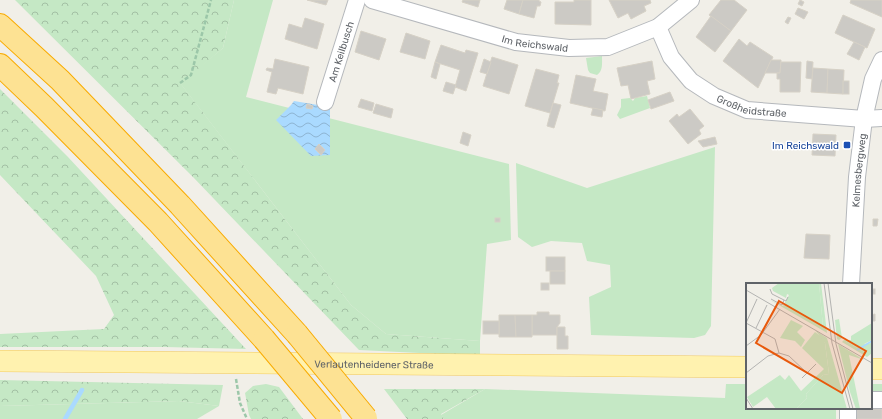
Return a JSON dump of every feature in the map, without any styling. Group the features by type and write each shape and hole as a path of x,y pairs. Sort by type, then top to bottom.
{"highway":[{"path":"0,26 65,86 180,205 297,334 366,418"},
{"path":"0,65 44,107 158,222 264,339 331,419"}],"main road":[{"name":"Verlautenheidener Straße","path":"0,361 746,366"}],"street":[{"name":"Am Keilbusch","path":"325,102 356,0"},
{"name":"Im Reichswald","path":"372,0 516,42 569,48 608,47 658,27 691,0"},
{"name":"Großheidstraße","path":"658,27 671,57 691,81 714,96 747,110 882,118"},
{"name":"Kelmesbergweg","path":"851,283 857,177 864,118 873,79 882,60"}],"path":[{"path":"180,84 191,75 211,0"},
{"path":"238,363 236,377 237,389 240,403 247,419"}],"green space":[{"path":"15,0 234,0 223,48 181,84 351,305 386,334 480,341 480,356 359,350 193,177"},
{"path":"234,0 273,0 246,97 509,164 511,240 487,244 480,341 386,334 351,305 180,83 223,48"},
{"path":"602,56 602,67 600,71 597,75 590,73 586,58"},
{"path":"0,89 68,157 246,349 165,347 0,347 0,334 104,329 114,315 96,276 0,175"},
{"path":"647,96 650,108 620,119 617,115 621,107 621,99 630,98 633,101 635,98"},
{"path":"715,147 711,326 705,335 694,338 591,335 589,297 611,287 610,265 587,261 582,243 551,241 532,247 518,237 516,163 587,188"},
{"path":"0,380 223,385 219,406 179,401 0,406"},
{"path":"266,384 279,387 303,419 251,419 245,393 253,386"},
{"path":"726,384 746,384 746,409 836,409 836,419 444,419 441,415 485,389 725,398"},
{"path":"872,384 882,384 882,395 872,395"},
{"path":"384,389 485,389 441,414 444,419 407,419"},
{"path":"179,401 219,406 197,419 0,419 0,406"}],"water":[{"path":"294,101 330,107 330,155 311,156 276,120"}],"building":[{"path":"307,0 328,0 326,5"},
{"path":"463,0 480,0 478,7 462,2"},
{"path":"507,0 523,0 519,14 504,9"},
{"path":"523,0 539,0 541,2 540,6 537,6 534,18 519,14"},
{"path":"574,0 591,0 591,25 555,24 555,2 574,2"},
{"path":"609,0 650,0 651,3 644,6 646,11 631,19 628,13 618,18"},
{"path":"721,0 734,0 747,10 731,31 709,15"},
{"path":"800,0 804,2 802,6 798,4"},
{"path":"851,0 882,0 882,17 850,3"},
{"path":"798,8 808,12 804,19 795,14"},
{"path":"843,15 875,29 867,48 835,33"},
{"path":"711,16 731,31 715,52 696,37"},
{"path":"788,17 791,18 788,24 785,22"},
{"path":"305,18 324,24 317,49 285,39 289,24 302,28"},
{"path":"361,31 386,39 379,60 355,52"},
{"path":"406,33 430,41 425,59 400,52"},
{"path":"739,39 747,46 750,42 773,57 758,88 723,61"},
{"path":"854,42 865,47 859,60 847,54"},
{"path":"441,45 465,53 466,50 478,53 466,91 455,87 460,70 435,62"},
{"path":"492,57 518,65 509,94 483,86"},
{"path":"275,59 309,67 303,94 278,88 276,94 267,92 272,72 266,70 267,68 273,69"},
{"path":"484,59 491,62 487,74 480,72"},
{"path":"771,60 781,60 780,73 765,73"},
{"path":"652,61 655,79 647,81 650,94 631,99 628,85 621,86 617,68"},
{"path":"807,61 813,62 812,79 806,78"},
{"path":"435,62 440,64 436,79 431,77"},
{"path":"781,62 801,62 800,92 780,92 780,79 777,79 777,73 780,73"},
{"path":"813,68 828,69 827,93 811,92"},
{"path":"536,69 559,75 557,83 559,83 550,113 525,106"},
{"path":"828,69 844,70 843,94 827,93"},
{"path":"576,75 596,79 593,91 608,94 605,111 570,103"},
{"path":"843,81 849,81 849,94 843,94"},
{"path":"446,82 456,85 453,94 443,91"},
{"path":"670,92 674,101 651,109 648,100"},
{"path":"361,99 374,103 372,111 358,107"},
{"path":"553,103 561,105 554,128 547,126"},
{"path":"307,104 313,106 312,109 306,108"},
{"path":"376,104 393,109 391,118 373,113"},
{"path":"593,108 603,110 602,117 591,115"},
{"path":"690,109 704,126 699,130 701,134 688,144 669,121 677,114 679,117"},
{"path":"463,132 471,135 468,146 460,143"},
{"path":"813,134 836,135 835,156 812,155"},
{"path":"715,137 717,144 703,147 698,141"},
{"path":"319,144 325,150 321,155 315,149"},
{"path":"495,218 500,218 500,222 495,222"},
{"path":"873,219 878,219 877,226 873,226"},
{"path":"806,234 830,235 829,259 804,258"},
{"path":"546,257 565,257 565,271 546,271"},
{"path":"550,271 565,271 565,284 550,284"},
{"path":"541,283 549,283 549,290 541,290"},
{"path":"872,289 875,289 875,294 872,294"},
{"path":"537,312 549,312 549,315 560,315 557,335 532,335 532,315 537,315"},
{"path":"875,314 875,321 872,321 872,315"},
{"path":"499,315 515,315 516,337 499,337"},
{"path":"515,315 532,315 532,337 516,337"},
{"path":"483,321 499,321 499,334 483,334"},
{"path":"557,327 565,327 565,336 568,336 568,349 557,349"},
{"path":"882,404 882,419 852,419 852,409 872,409 872,408"}],"waterway":[{"path":"65,419 82,390"}],"place":[{"name":"Im Reichswald","path":"847,145"}]}
